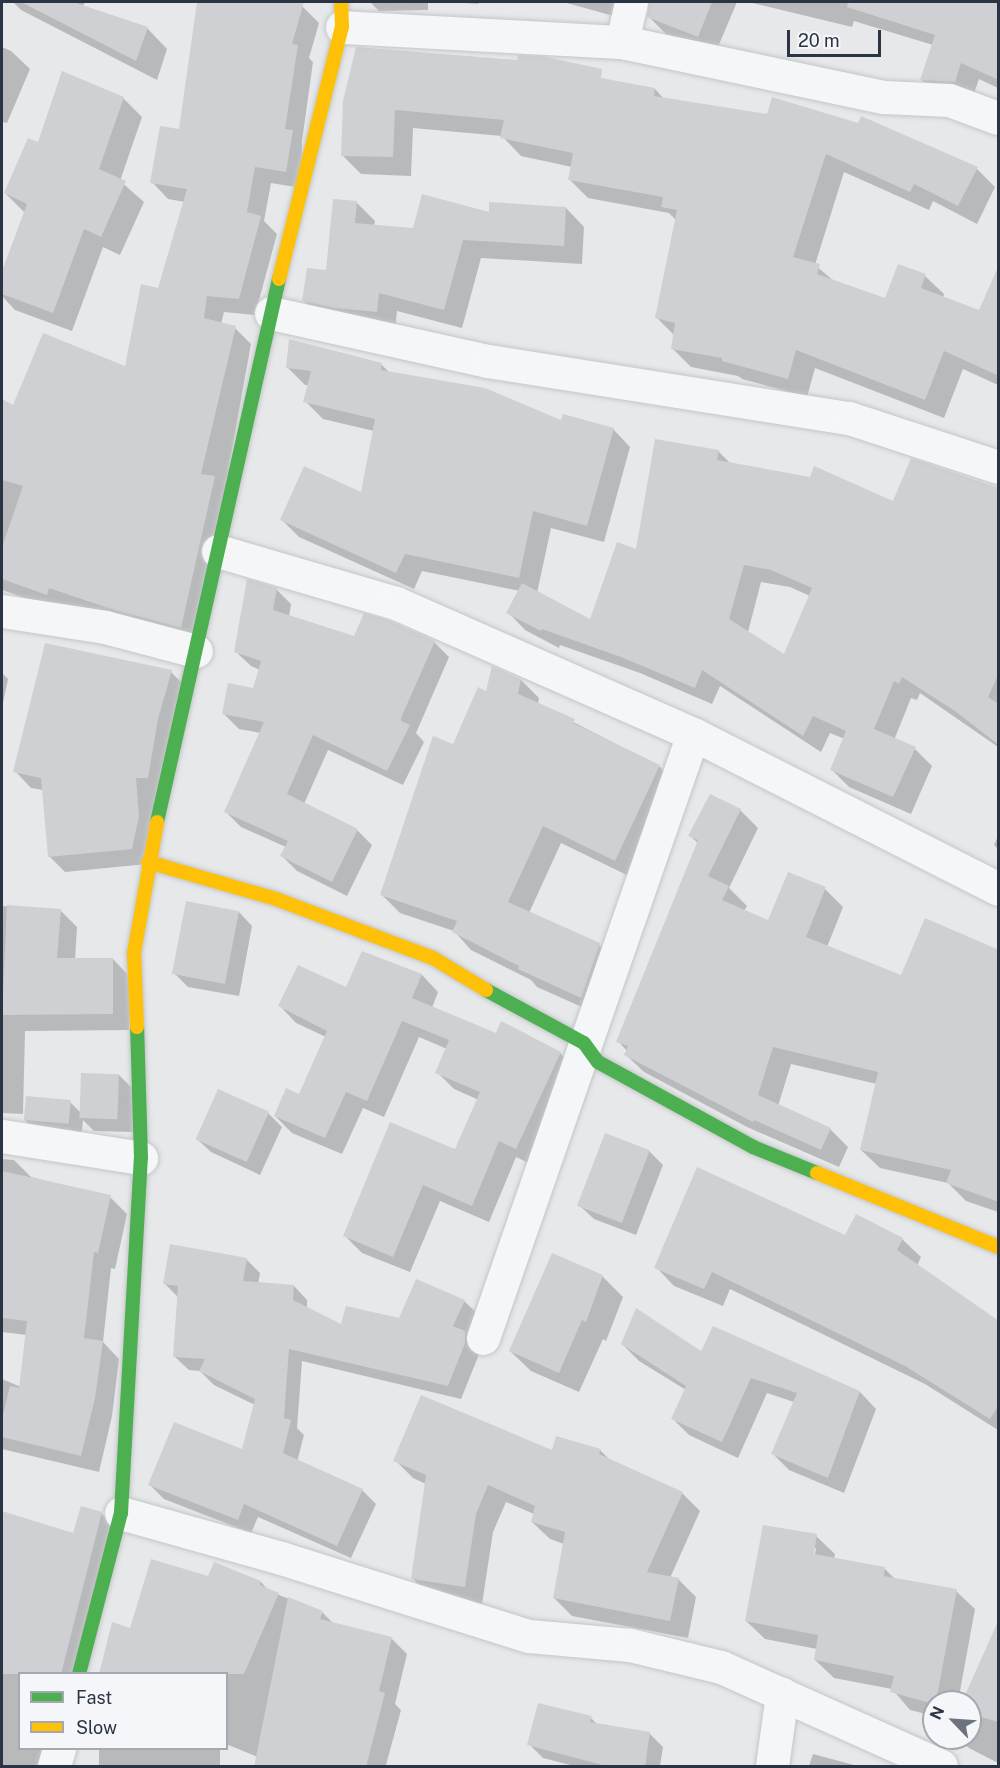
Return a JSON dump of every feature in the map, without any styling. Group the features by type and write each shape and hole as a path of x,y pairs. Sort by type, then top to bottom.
{"street":[{"path":"622,42 631,2"},
{"path":"80,1672 121,1513 141,1158 134,953 148,862 271,313 342,14 622,42 884,97 949,100 999,118"},
{"path":"271,313 488,361 849,418 999,467"},
{"path":"218,550 396,603 693,734 999,889"},
{"path":"2,611 105,627 196,651"},
{"path":"483,1338 693,734"},
{"path":"148,862 276,899 434,958 528,1015 584,1043 598,1062 753,1147 999,1247"},
{"path":"2,1136 141,1158"},
{"path":"121,1513 281,1558 529,1636 630,1645 721,1667 941,1767"},
{"path":"772,1767 782,1694"},
{"path":"54,1767 59,1750"}],"building":[{"path":"21,2 73,2 148,27 136,61"},
{"path":"197,2 304,2 292,44 298,45 285,129 293,130 286,172 255,167 247,212 261,216 239,299 207,296 204,318 236,326 201,474 215,476 181,628 108,608 49,588 47,595 2,579 2,547 23,486 2,480 2,399 13,405 43,333 125,366 141,284 158,288 187,189 150,183 160,126 179,129"},
{"path":"649,2 712,2 698,37 647,17"},
{"path":"848,2 999,2 999,80 961,63 955,82 920,80 935,35 847,7"},
{"path":"356,47 517,60 518,55 541,56 602,69 601,78 655,88 654,96 767,114 772,97 858,123 861,116 978,167 958,206 914,184 910,192 826,154 793,257 820,264 817,274 885,298 898,264 926,274 921,288 979,310 999,265 999,376 944,351 925,400 796,350 788,379 722,361 722,358 671,349 675,323 655,318 677,210 661,207 663,197 568,180 573,153 500,138 504,120 395,110 393,157 341,156 343,101"},
{"path":"62,71 124,97 99,169 126,181 101,237 84,229 53,313 2,294 2,271 27,204 4,193 28,138 38,142"},
{"path":"422,194 489,212 489,202 566,207 564,246 463,240 444,310 379,293 377,312 335,308 302,301 307,268 326,270 333,199 357,201 355,223 413,228"},
{"path":"289,339 382,363 381,370 485,388 561,420 563,414 614,428 587,526 533,511 519,578 405,554 396,573 280,520 304,466 361,492 375,419 303,402 311,371 286,368"},
{"path":"655,439 719,450 717,460 810,477 814,466 893,501 911,458 999,488 999,673 988,697 999,704 999,745 955,711 902,677 899,684 894,681 874,729 916,747 893,797 830,770 846,731 813,716 803,736 702,670 695,688 621,657 542,629 541,631 506,613 522,583 590,619 617,542 636,549","holes":["744,565 771,570 812,588 784,654 729,619"]},
{"path":"247,579 277,588 273,610 354,636 364,613 390,621 435,641 401,718 401,721 410,725 387,771 313,735 287,794 358,829 332,882 280,856 288,841 224,812 264,722 222,714 228,683 253,688 261,661 234,652"},
{"path":"45,643 172,670 158,719 148,778 136,778 139,816 132,849 48,857 41,778 13,772"},
{"path":"492,666 521,679 518,694 575,719 573,723 660,765 615,861 543,826 508,902 600,943 581,998 518,969 519,966 452,932 457,921 380,895 433,736 453,744 478,687 486,691"},
{"path":"710,794 741,809 708,876 729,886 722,900 768,920 788,872 826,887 806,937 901,975 925,918 999,950 999,1202 946,1183 951,1170 860,1150 878,1072 773,1047 758,1095 831,1128 821,1150 754,1120 753,1122 624,1055 628,1046 616,1042 698,840 688,836"},
{"path":"186,901 239,911 225,984 172,974"},
{"path":"7,905 61,909 57,958 113,958 113,1014 2,1015"},
{"path":"362,951 422,974 412,998 496,1033 501,1021 561,1052 516,1149 499,1141 472,1206 423,1185 393,1257 343,1236 390,1122 455,1149 480,1092 435,1073 449,1040 402,1021 367,1101 346,1092 325,1138 274,1116 286,1088 299,1094 327,1031 278,1006 298,965 346,987"},
{"path":"81,1073 119,1074 117,1119 79,1118"},
{"path":"218,1089 269,1112 247,1162 196,1139"},
{"path":"26,1096 71,1100 69,1124 24,1120"},
{"path":"605,1133 650,1150 622,1223 577,1206"},
{"path":"697,1167 845,1235 856,1214 903,1238 897,1250 999,1321 999,1405 990,1419 905,1366 712,1272 704,1289 654,1268"},
{"path":"2,1171 111,1195 98,1253 94,1252 84,1338 103,1341 95,1398 81,1456 2,1437 2,1419 10,1386 19,1388 27,1321 2,1318"},
{"path":"170,1244 247,1258 243,1281 294,1285 293,1300 341,1324 346,1306 399,1318 416,1279 465,1300 453,1326 465,1331 465,1343 448,1386 289,1349 284,1418 291,1420 283,1453 363,1489 337,1546 244,1504 238,1520 148,1485 174,1422 242,1449 255,1399 199,1371 205,1359 173,1357 178,1286 163,1284"},
{"path":"552,1253 603,1275 586,1322 582,1320 559,1373 509,1351"},
{"path":"636,1308 701,1351 713,1326 860,1391 828,1478 771,1454 797,1393 751,1378 722,1442 671,1419 686,1386 621,1344"},
{"path":"421,1395 552,1450 556,1436 601,1449 599,1454 683,1492 647,1572 679,1578 670,1621 553,1598 565,1532 531,1522 535,1506 488,1485 476,1514 465,1587 411,1579 426,1475 393,1461"},
{"path":"81,1506 102,1512 62,1672 2,1674 2,1511 73,1533"},
{"path":"763,1525 817,1534 814,1554 885,1567 884,1576 957,1589 938,1690 922,1690 922,1701 890,1692 894,1676 814,1660 818,1635 745,1621"},
{"path":"151,1559 208,1576 214,1562 261,1581 260,1585 279,1593 244,1674 100,1672 112,1622 130,1628"},
{"path":"288,1597 323,1611 320,1619 392,1637 379,1691 385,1693 366,1767 254,1767"},
{"path":"999,1619 999,1722 982,1717 982,1690 967,1690"},
{"path":"538,1703 592,1716 590,1722 650,1732 645,1767 610,1767 527,1745"}],"traffic: fast":[{"path":"157,822 279,279"},
{"path":"486,990 584,1043 598,1062 753,1147 817,1173"},
{"path":"80,1672 121,1513 141,1158 137,1027"}],"traffic: slow":[{"path":"279,279 342,27 341,2"},
{"path":"137,1027 134,953 157,822"},
{"path":"148,862 276,899 433,958 486,990"},
{"path":"817,1173 998,1247"}]}
